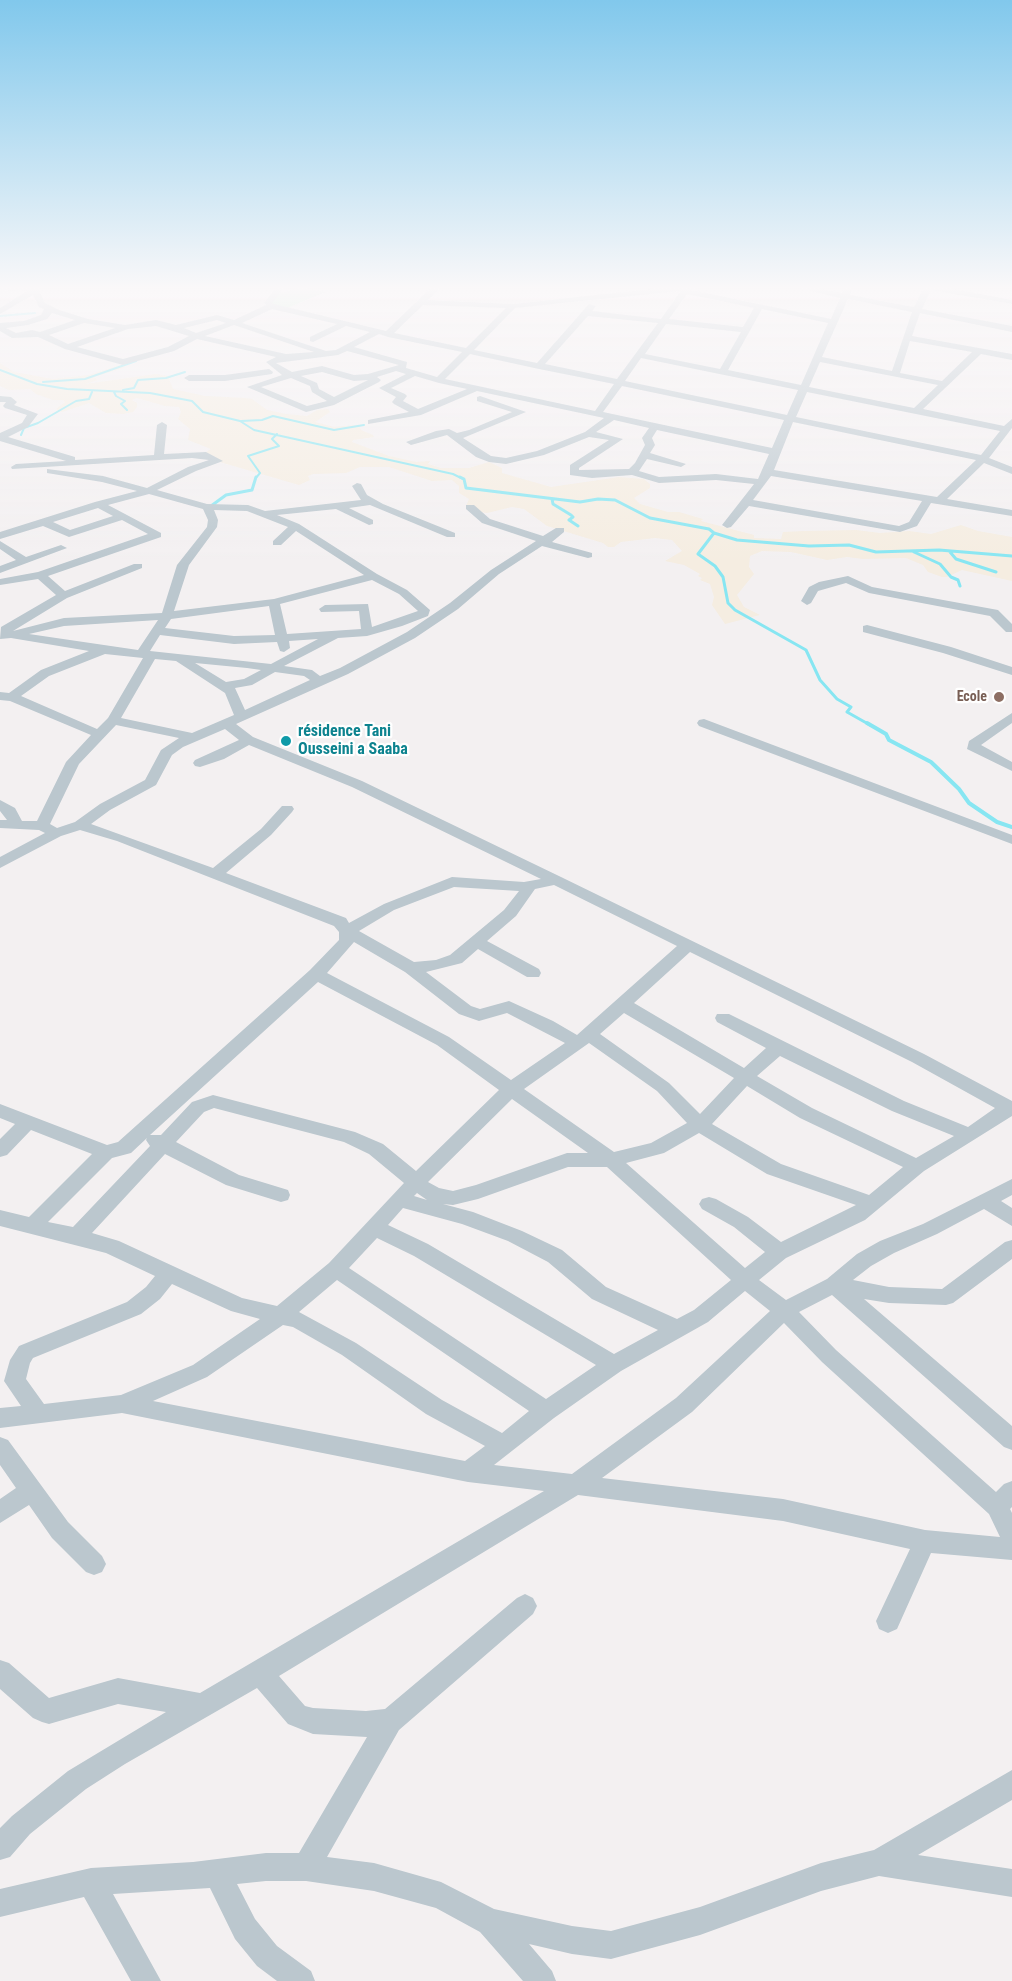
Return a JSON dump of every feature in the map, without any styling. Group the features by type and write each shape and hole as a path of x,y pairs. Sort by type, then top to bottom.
{"street":[{"path":"277,379 252,387 302,409 310,409 334,401 376,379"},
{"path":"302,379 314,385 315,390 334,401"},
{"path":"401,379 384,388 402,396 397,402 418,413"},
{"path":"602,379 983,459 1012,471"},
{"path":"597,414 622,379"},
{"path":"746,502 892,529 913,524 935,499 983,459 1009,426 768,379"},
{"path":"727,525 768,472 808,379"},
{"path":"922,379 944,384"},
{"path":"917,410 949,379"},
{"path":"439,380 775,452"},
{"path":"371,422 418,413 476,388"},
{"path":"454,437 521,412 465,394"},
{"path":"0,399 8,399 12,402 8,406 33,414 25,425 0,437"},
{"path":"411,442 445,432 450,433 480,455 506,460 540,453 588,434 612,417"},
{"path":"159,457 162,426"},
{"path":"640,440 654,427"},
{"path":"588,434 640,440 650,446 632,472"},
{"path":"0,437 80,462"},
{"path":"618,439 574,467 572,471 581,474 632,472 659,480 716,477 759,482"},
{"path":"0,536 99,504 146,492 192,470 218,461 206,455 12,468 103,479 146,492 207,507 248,508 264,513 295,526 403,592 424,610 424,613 367,632 234,640 157,631"},
{"path":"645,455 681,464"},
{"path":"768,472 1012,513"},
{"path":"357,486 358,492 372,502 451,535"},
{"path":"264,513 372,502"},
{"path":"0,582 40,575 157,535 99,504"},
{"path":"337,506 369,522"},
{"path":"42,826 73,762 113,720 157,631 167,616 183,565 213,524 207,507"},
{"path":"470,507 486,521 588,555"},
{"path":"46,523 69,534 124,516"},
{"path":"277,543 282,535 295,526"},
{"path":"0,863 56,833 80,825 105,807 152,782 166,753 191,737 227,724 344,671 411,635 453,606 495,572 545,542 560,530"},
{"path":"0,544 23,560"},
{"path":"0,570 61,548"},
{"path":"4,632 63,596 138,566"},
{"path":"40,575 63,596"},
{"path":"4,632 64,622 167,616 274,602 374,576"},
{"path":"807,600 813,589 823,584 848,579 869,590 994,613 1012,611"},
{"path":"274,602 286,659"},
{"path":"326,609 364,607 367,632"},
{"path":"994,613 1010,629"},
{"path":"867,628 947,650 1012,672"},
{"path":"4,632 104,650 308,673 319,681"},
{"path":"225,686 247,682 286,659 339,634"},
{"path":"6,696 45,673 104,650"},
{"path":"177,657 225,686 233,694 241,717"},
{"path":"6,696 99,734"},
{"path":"1012,717 974,744 974,749 1012,766"},
{"path":"113,720 191,737"},
{"path":"704,723 1012,840"},
{"path":"227,724 248,740 357,784 918,1058 1011,1108 917,1166 858,1215 779,1252 701,1316 614,1365 546,1411 468,1472"},
{"path":"200,762 219,756 248,740"},
{"path":"0,804 9,811 16,824"},
{"path":"216,873 266,832 287,808"},
{"path":"0,824 42,826 56,833"},
{"path":"80,825 216,873 340,922 347,931 411,968 465,1010 479,1014 509,1007 583,1039 663,1087 699,1125 774,1169 871,1203"},
{"path":"347,931 389,907 452,882 524,887 556,880"},
{"path":"411,968 437,965 456,958 510,913 527,892 524,887"},
{"path":"33,1225 106,1152 124,1148 316,974 347,940 347,931"},
{"path":"477,942 533,974"},
{"path":"0,1418 122,1404 200,1371 281,1315 336,1269 415,1183 510,1090 583,1039 624,1005 687,946"},
{"path":"316,974 443,1041 611,1160 744,1279 784,1310 829,1356 1004,1499 1012,1536"},
{"path":"624,1005 806,1113 917,1166"},
{"path":"723,1018 781,1050 898,1106 970,1135"},
{"path":"77,1236 198,1107 213,1101 349,1137 376,1149 405,1171 415,1183 435,1195 453,1198 478,1192 567,1160 611,1160 657,1148 699,1125 772,1050 781,1050"},
{"path":"0,1111 106,1152"},
{"path":"0,1150 27,1123"},
{"path":"141,1133 233,1180 281,1195"},
{"path":"0,1847 21,1825 77,1780 575,1485 684,1406 784,1310 834,1285 864,1260 887,1247 930,1229 1012,1186"},
{"path":"400,1200 466,1217 515,1236 555,1256 599,1293 677,1329"},
{"path":"985,1200 1012,1218"},
{"path":"709,1204 741,1222 779,1252"},
{"path":"0,1218 77,1236 112,1247 238,1305 281,1315 316,1329 394,1378 434,1407 502,1444"},
{"path":"375,1228 421,1250 614,1365"},
{"path":"834,1285 889,1295 946,1297 1012,1248"},
{"path":"336,1269 546,1411"},
{"path":"38,1413 15,1381 20,1360 26,1352 134,1308 153,1293 168,1274"},
{"path":"834,1285 1012,1440"},
{"path":"122,1404 468,1472 783,1510 925,1541 1012,1549"},
{"path":"0,1447 60,1530 94,1564"},
{"path":"0,1512 30,1491"},
{"path":"888,1621 925,1541"},
{"path":"306,1867 390,1721 525,1606"},
{"path":"0,1672 42,1709 49,1711 118,1691 202,1706"},
{"path":"260,1673 297,1715 313,1721 366,1724 390,1721"},
{"path":"0,1903 91,1882 266,1867 306,1867 374,1877 441,1896 490,1922 572,1940 612,1945 700,1921 821,1877 879,1862 1010,1788"},
{"path":"879,1862 1012,1883"},
{"path":"217,1873 244,1929 267,1956 301,1981"},
{"path":"91,1882 147,1981"},
{"path":"490,1922 542,1981"}],"sand":[{"path":"0,379 98,380 85,384 117,379 169,379 173,389 205,396 252,399 267,410 286,414 307,416 317,410 328,409 330,412 315,422 334,427 359,426 361,430 374,437 352,442 389,456 416,462 430,461 428,464 441,468 469,468 489,462 502,468 502,473 551,487 619,477 644,479 650,484 650,488 634,498 640,504 703,519 701,521 754,535 754,538 781,539 783,532 804,531 856,530 880,533 909,531 931,534 961,525 978,531 1012,537 1012,581 962,570 942,577 928,572 923,565 906,558 847,557 827,560 791,552 762,551 750,556 749,567 754,574 737,595 744,607 760,615 725,624 712,605 714,597 710,584 700,580 702,578 698,576 700,574 684,565 665,561 682,551 672,540 655,538 621,542 614,547 608,547 603,543 547,526 524,509 512,507 487,513 467,510 469,499 459,493 459,486 452,480 432,481 389,467 360,467 346,473 313,474 308,476 310,480 299,485 206,458 202,455 211,449 188,440 190,429 178,419 181,412 179,407 165,406 137,398 132,400 137,403 133,412 123,414 106,413 89,403 62,412 56,409 65,402 63,400 53,400 36,394 30,389 9,390 0,386"}],"waterway":[{"path":"25,379 67,389 150,393 192,401 203,412 240,421 254,430 276,435"},
{"path":"43,382 79,379"},
{"path":"123,390 134,388 138,380 146,379"},
{"path":"21,435 24,428 38,423 76,401 89,399 92,392"},
{"path":"114,392 116,396 125,401 121,404 127,410"},
{"path":"241,421 262,420 273,416 334,430 364,425"},
{"path":"256,478 260,473 248,456 279,446 272,439 276,435"},
{"path":"276,435 453,474 463,479"},
{"path":"460,477 464,479 466,488 580,502 598,499 615,500 650,518 709,529 714,533"},
{"path":"211,506 226,495 252,490 256,478"},
{"path":"552,499 553,504 571,515 573,517 569,520 578,526"},
{"path":"714,533 737,540 809,546 849,545 876,552 939,550 1012,556"},
{"path":"714,533 698,554 715,566 723,577 728,603 735,610 806,650 820,680 837,699 851,707 847,712 870,725"},
{"path":"914,552 940,564 951,577 958,580 960,586"},
{"path":"950,552 956,559 996,572"},
{"path":"867,723 886,734 889,740 931,762 959,789 969,803 997,822 1012,827"}],"place":[{"name":"Ecole","path":"999,697"},
{"name":"résidence Tani Ousseini a Saaba","path":"286,741"}]}
